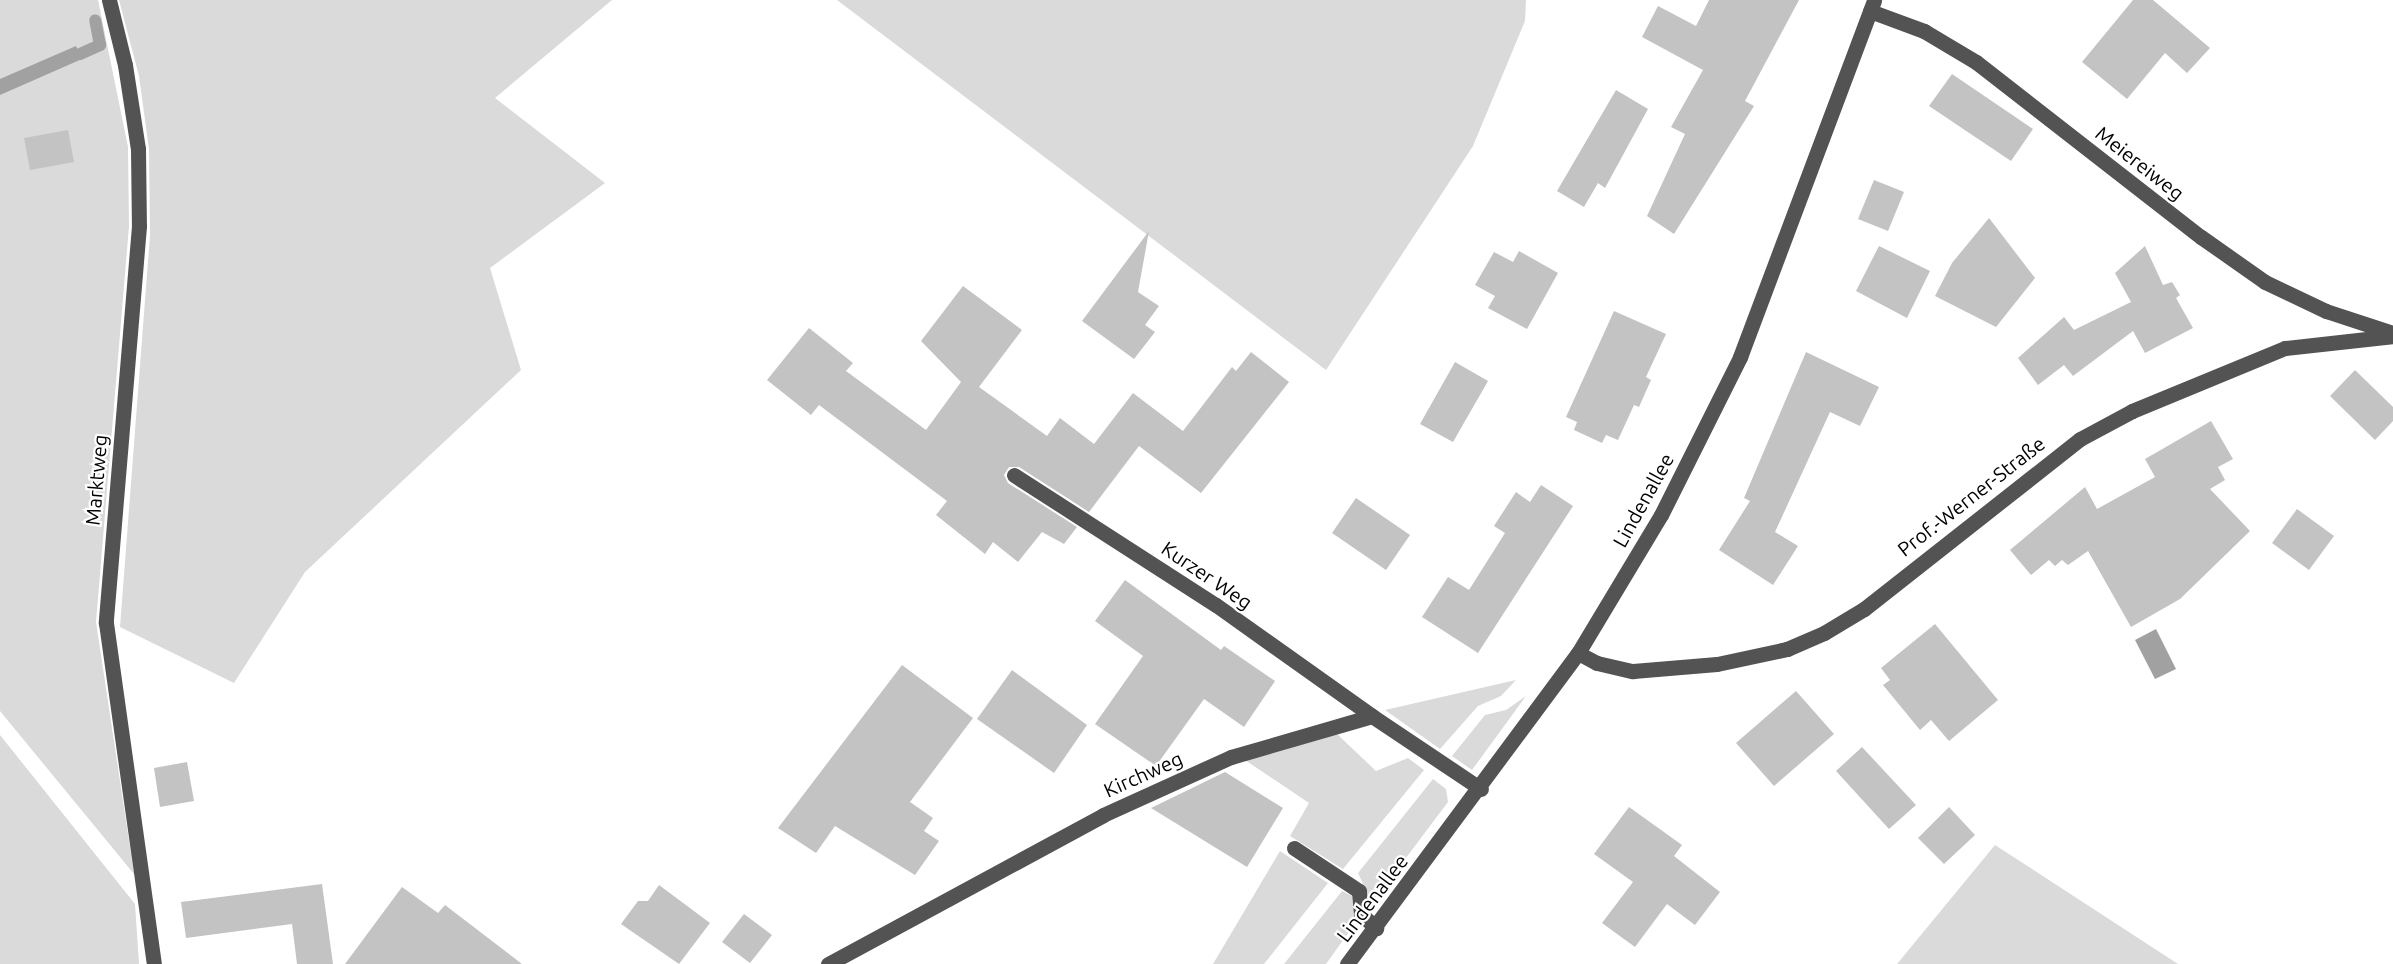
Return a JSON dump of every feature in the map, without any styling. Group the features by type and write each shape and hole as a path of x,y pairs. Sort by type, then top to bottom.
{"street":[{"name":"Marktweg","path":"109,0 125,65 138,149 139,226 105,623 154,964"},
{"name":"Meiereiweg","path":"1872,6 1924,31 1977,62 2201,237 2265,282 2325,311 2393,334"},
{"name":"Lindenallee","path":"1347,964 1481,789 1578,653 1661,515 1740,357 1872,6"},
{"name":"Prof.-Werner-Straße","path":"1578,653 1597,663 1633,670 1717,664 1787,649 1824,633 1864,609 2062,452 2132,411 2285,348 2393,334"},
{"name":"Kurzer Weg","path":"1014,475 1216,605 1372,716"},
{"path":"1372,716 1481,789"},
{"name":"Kirchweg","path":"828,964 1124,805 1231,757 1372,716"},
{"path":"1294,848 1359,891 1361,914 1376,928"}],"shaded area":[{"path":"0,0 98,0 128,147 129,226 96,622 134,874 0,711"},
{"path":"119,0 612,0 495,98 605,183 490,268 521,370 305,572 234,683 120,627 150,235 149,149 139,76"},
{"path":"837,0 1526,0 1525,21 1473,146 1326,370"},
{"path":"76,46 82,59 0,95 0,79"},
{"path":"2156,629 2176,669 2155,679 2135,640"},
{"path":"1516,680 1501,696 1478,706 1440,749 1385,710"},
{"path":"1526,696 1472,770 1452,756 1485,715 1506,710"},
{"path":"1337,734 1376,771 1408,758 1424,770 1343,869 1290,836 1309,803 1245,760"},
{"path":"0,735 135,904 139,964 0,964"},
{"path":"1433,779 1446,789 1448,802 1372,903 1358,873"},
{"path":"1995,845 2178,964 1897,964"},
{"path":"1280,851 1328,883 1264,964 1213,964"},
{"path":"1342,891 1354,897 1354,925 1326,964 1284,964"}],"building":[{"path":"1709,0 1799,0 1745,101 1754,106 1674,234 1647,216 1685,134 1671,127 1703,70 1642,37 1658,6 1696,26"},
{"path":"2133,0 2153,0 2210,48 2187,73 2165,53 2127,99 2082,62"},
{"path":"1952,74 2033,129 2011,161 1929,106"},
{"path":"1616,90 1648,109 1605,188 1598,183 1584,207 1557,191"},
{"path":"68,130 74,162 30,170 24,138"},
{"path":"1874,180 1904,192 1888,231 1858,219"},
{"path":"1989,218 2035,278 1996,327 1935,296 1952,263"},
{"path":"1149,231 1138,292 1159,306 1145,325 1155,332 1134,359 1082,321"},
{"path":"1879,246 1930,271 1907,318 1856,291"},
{"path":"2145,246 2163,285 2172,282 2180,295 2176,298 2193,328 2145,353 2133,331 2073,376 2064,365 2038,385 2018,358 2064,317 2074,330 2131,302 2115,273"},
{"path":"1519,251 1558,273 1527,329 1488,308 1495,296 1475,285 1494,252 1513,262"},
{"path":"963,286 1022,330 979,387 1047,436 1060,418 1094,444 1133,393 1183,431 1232,367 1236,371 1251,352 1289,382 1201,493 1139,446 1089,512 1019,467 1009,467 1004,475 1008,483 1077,527 1064,544 1042,532 1018,562 993,542 985,554 936,515 947,501 819,405 811,415 767,380 809,328 853,363 846,371 926,430 961,382 921,341"},
{"path":"1614,311 1666,334 1646,377 1651,380 1639,407 1634,405 1618,440 1606,435 1602,443 1574,430 1577,422 1566,417"},
{"path":"1806,352 1879,387 1860,426 1830,412 1775,532 1798,546 1773,585 1719,550 1750,501 1744,498"},
{"path":"1455,362 1488,381 1453,442 1420,424"},
{"path":"2355,370 2393,407 2393,421 2375,440 2330,396"},
{"path":"2211,421 2233,459 2218,467 2225,480 2210,489 2250,531 2180,599 2131,627 2088,551 2068,565 2062,560 2055,566 2049,560 2031,575 2010,550 2085,487 2097,509 2155,477 2145,459"},
{"path":"1541,485 1573,506 1478,653 1422,617 1448,577 1469,590 1505,533 1494,526 1516,492 1530,502"},
{"path":"1356,498 1410,535 1386,570 1332,533"},
{"path":"2297,509 2334,536 2309,570 2272,543"},
{"path":"1125,580 1221,650 1224,646 1275,681 1244,727 1204,699 1156,766 1095,724 1143,656 1095,621"},
{"path":"1935,624 1998,700 1949,741 1931,720 1920,730 1883,685 1890,680 1881,668"},
{"path":"902,665 973,718 910,802 933,818 924,831 939,841 915,875 835,826 816,853 778,828"},
{"path":"1012,670 1087,725 1054,773 977,719"},
{"path":"1796,691 1834,734 1774,786 1736,743"},
{"path":"1862,747 1916,805 1889,829 1836,771"},
{"path":"187,762 194,801 160,807 154,768"},
{"path":"1225,772 1283,808 1247,867 1151,808"},
{"path":"1629,807 1682,845 1674,856 1720,892 1695,925 1667,904 1635,947 1602,923 1633,882 1594,854"},
{"path":"1949,807 1975,835 1944,864 1918,838"},
{"path":"322,884 333,964 297,964 292,924 186,938 181,902"},
{"path":"659,885 710,923 679,964 621,924 638,901 648,901"},
{"path":"402,887 438,913 445,905 522,964 345,964"},
{"path":"744,914 772,935 750,963 722,942"}],"waterway":[{"path":"80,54 100,45 95,20"}]}
